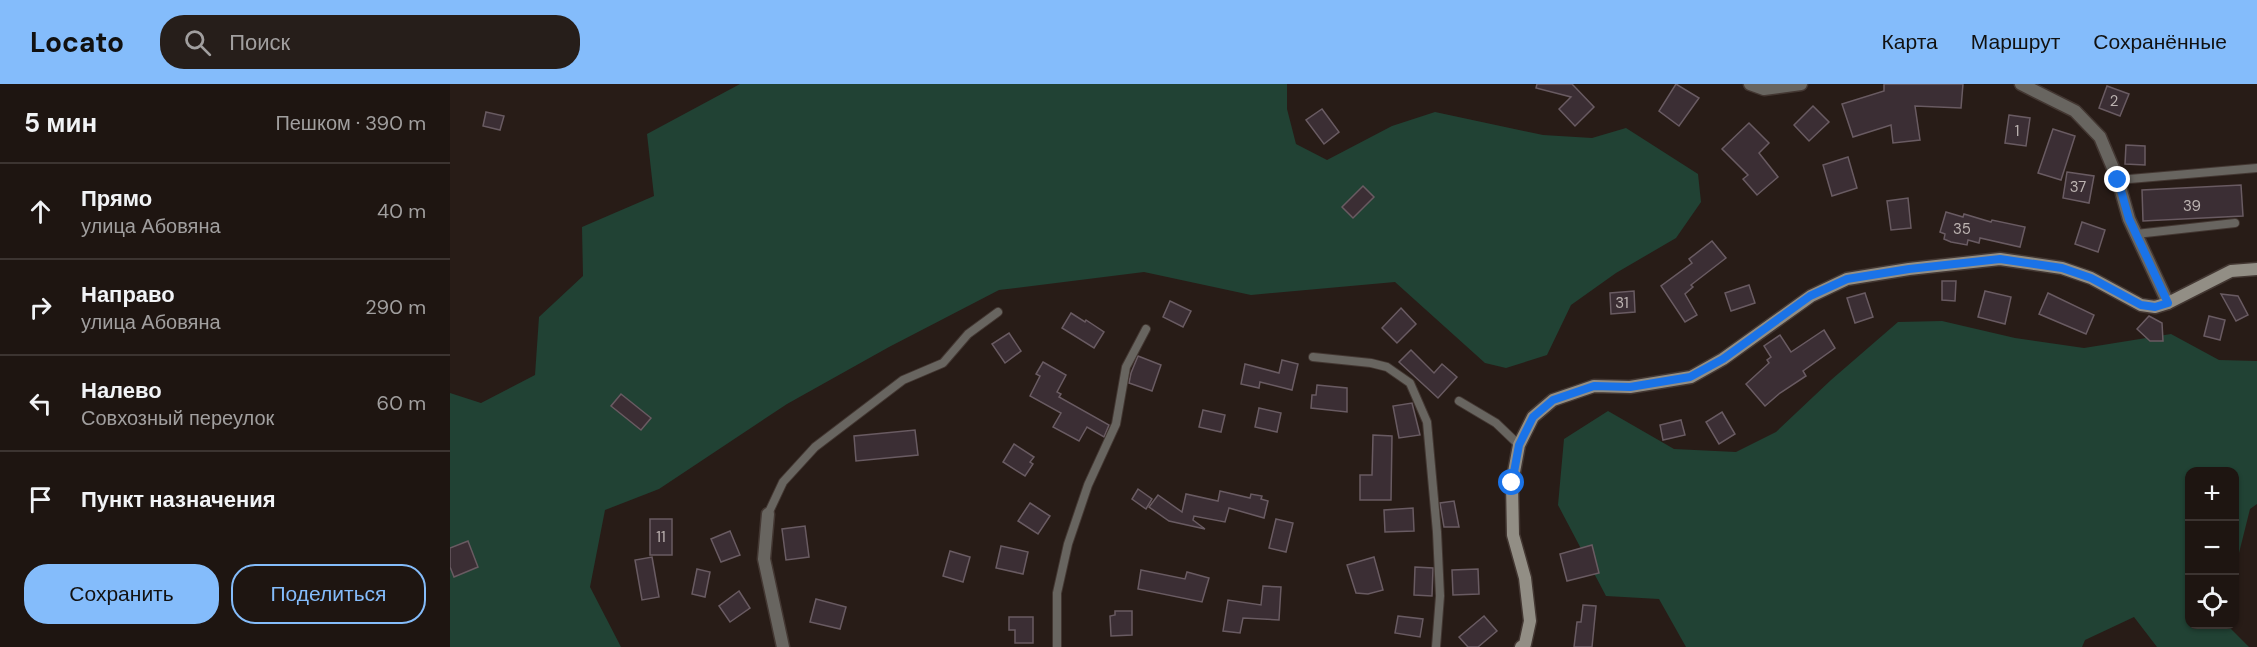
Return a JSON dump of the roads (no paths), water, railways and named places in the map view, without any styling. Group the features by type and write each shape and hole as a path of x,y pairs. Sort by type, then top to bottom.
{"street":[{"path":"1750,84 1764,89 1801,84"},
{"path":"2021,84 2074,111 2100,137 2118,180 2136,234 2168,303"},
{"path":"1521,647 1525,644 1530,621 1525,578 1513,535 1512,483 1519,445 1533,417 1553,400 1594,386 1630,387 1690,377 1723,359 1810,296 1847,279 1909,269 2000,259 2062,268 2091,278 2141,305 2155,307 2168,303 2231,271 2257,269"},
{"path":"768,514 764,559 783,647"}],"lane":[{"path":"2118,180 2257,168"},
{"path":"2136,234 2235,223"},
{"path":"768,514 783,482 815,447 903,380 943,363 968,334 998,312"},
{"path":"1057,647 1057,593 1068,544 1088,485 1116,424 1126,367 1146,329"},
{"path":"1313,357 1388,367 1410,383 1426,422 1437,532 1440,596 1436,647"},
{"path":"1459,401 1496,423 1519,445"}]}
